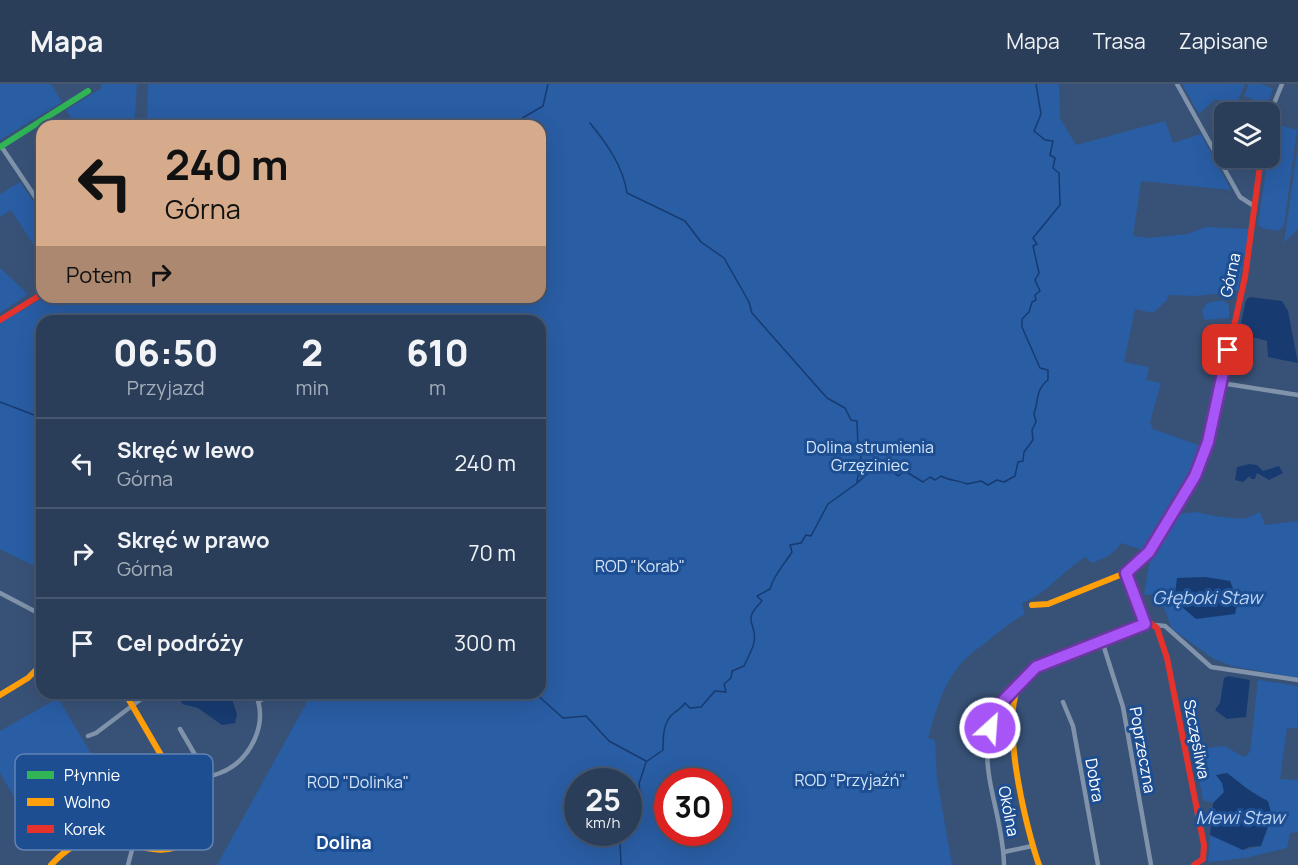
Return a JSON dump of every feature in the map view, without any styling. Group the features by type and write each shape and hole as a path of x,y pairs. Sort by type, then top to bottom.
{"street":[{"path":"1177,84 1240,197 1254,206"},
{"path":"1275,102 1282,84"},
{"path":"43,120 88,91"},
{"path":"36,124 1,147 36,198"},
{"name":"Górna","path":"1032,605 1048,604 1126,573 1149,552 1195,476 1206,450 1247,264 1260,168"},
{"path":"0,320 36,298"},
{"path":"1221,383 1298,395"},
{"path":"1126,573 1145,624 1165,626 1210,667 1298,680"},
{"path":"0,592 36,612"},
{"name":"Okólna","path":"1032,846 1004,852 987,767 986,747 996,713 1018,684 1040,665 1145,624"},
{"name":"Szczęśliwa","path":"1155,625 1167,658 1204,845 1203,859 1194,865"},
{"name":"Poprzeczna","path":"1102,641 1121,695 1152,865"},
{"path":"0,695 28,678 36,670"},
{"name":"Okólna","path":"1018,684 1011,703 1010,724 1032,846 1039,865"},
{"path":"129,699 161,754"},
{"path":"88,736 142,699"},
{"path":"213,775 229,769 247,750 260,728 259,701 263,699"},
{"name":"Dobra","path":"1063,702 1073,726 1098,865"},
{"path":"180,729 195,754"},
{"path":"51,865 68,850"},
{"path":"128,865 132,850"},
{"path":"156,850 167,852 174,850"},
{"path":"1004,852 1004,865"}],"green space":[{"path":"0,84 51,84 62,102 0,140"},
{"path":"100,84 137,84 134,120 72,120 66,110 102,88"},
{"path":"148,84 1059,84 1060,118 1076,145 1165,121 1173,143 1201,134 1214,158 1214,168 1219,168 1231,190 1141,181 1133,236 1149,238 1187,234 1206,227 1249,229 1238,291 1196,296 1168,295 1167,300 1153,313 1135,309 1124,362 1149,367 1146,380 1161,383 1150,422 1153,429 1204,447 1184,493 1146,551 1121,543 1105,558 1092,563 1085,557 1039,594 1022,603 1025,614 969,655 952,676 940,699 928,738 935,740 937,779 952,865 217,865 309,699 546,699 546,315 36,315 36,567 0,549 0,323 36,302 546,303 546,120 147,120"},
{"path":"1182,84 1245,84 1237,102 1215,99 1199,114"},
{"path":"1249,84 1261,84 1273,89 1268,102 1259,102 1244,96"},
{"path":"1280,125 1297,130 1284,225 1278,231 1262,228 1258,224 1266,168 1280,168"},
{"path":"1298,145 1298,229 1284,243 1285,235"},
{"path":"20,182 36,205 36,249 11,210 0,217 0,194"},
{"path":"0,268 28,294 0,313"},
{"path":"1225,301 1229,306 1229,318 1205,320 1202,311 1207,303"},
{"path":"1198,512 1230,518 1248,518 1260,512 1265,525 1298,521 1298,678 1232,666 1214,659 1172,629 1159,594 1144,595 1151,553 1178,514"},
{"path":"1258,680 1298,686 1297,728 1287,728 1280,779 1298,780 1298,832 1290,833 1287,848 1245,858 1208,862 1210,835 1243,850 1261,846 1268,801 1227,773 1222,783 1224,792 1213,803 1203,800 1195,758 1198,749 1224,746 1244,757 1250,752"},
{"path":"59,699 91,754 15,754 15,798 0,773 0,731"}],"water":[{"path":"1250,297 1282,301 1288,311 1298,363 1268,357 1267,341 1249,336 1249,326 1241,323 1246,300"},
{"path":"1257,465 1263,471 1279,466 1283,473 1269,480 1257,473 1255,479 1251,479 1250,476 1243,482 1235,480 1237,467"},
{"name":"Głęboki Staw","path":"1205,577 1230,581 1238,601 1235,614 1196,619 1183,608 1175,594 1177,578"},
{"path":"1228,676 1250,680 1246,717 1227,719 1215,710 1220,703 1224,678"},
{"path":"232,699 237,714 235,723 222,725 198,708 182,704 181,700"},
{"name":"Mewi Staw","path":"1227,773 1268,801 1272,816 1261,846 1243,850 1210,835 1213,803 1224,792 1222,783 1216,775"}],"waterway":[{"path":"519,120 543,106 548,84"},
{"path":"642,775 646,762 663,750 664,730 670,716 685,703 690,708 701,707 715,691 726,692 724,684 731,678 732,671 744,666 754,642 752,614 762,601 757,596 770,589 792,552 790,545 801,543 806,535 811,536 828,504 876,466 888,468 898,476 905,471 923,482 930,477 935,480 941,476 967,484 981,481 988,485 997,480 1004,482 1015,476 1018,462 1023,461 1024,452 1033,440 1032,430 1036,422 1034,414 1038,396 1048,380 1048,370 1040,368 1022,327 1022,319 1029,312 1032,302 1036,300 1035,295 1040,291 1035,280 1039,273 1033,246 1037,244 1033,238 1060,205 1059,173 1053,168 1055,158 1050,155 1053,141 1045,140 1034,131 1041,114 1036,84"},
{"path":"590,123 618,165 627,193 685,221 701,242 724,258 749,302 752,313 827,398 845,408 851,420 857,421 858,447 862,451 857,482"},
{"path":"0,402 36,416"},
{"path":"542,699 563,718 586,716 609,741 646,761"},
{"path":"620,846 621,865"}],"traffic: fast":[{"path":"42,120 88,91"},
{"path":"0,147 36,124"}],"traffic: slow":[{"path":"1032,605 1048,604 1130,571 1149,552 1190,487 1208,442"},
{"path":"1039,865 1027,824 1016,769 1013,741 1016,693 1024,678 1039,666 1057,657 1094,645"},
{"path":"0,695 28,678 36,670"},
{"path":"128,699 160,754"},
{"path":"51,865 68,850"}],"traffic: jam":[{"path":"1208,442 1245,277 1260,168"},
{"path":"0,320 36,298"},
{"path":"1094,645 1150,623 1157,628 1167,658 1204,845 1203,859 1194,865"}],"district":[{"name":"Dolina","path":"344,842"}],"route":[{"path":"990,728 1002,702 1031,670 1145,624 1126,573 1143,561 1178,508 1195,476 1208,442 1228,350"}],"park label":[{"name":"Dolina strumienia Grzęziniec","path":"870,456"},
{"name":"ROD \"Korab\"","path":"640,566"},
{"name":"ROD \"Przyjaźń\"","path":"850,780"},
{"name":"ROD \"Dolinka\"","path":"358,782"}]}
